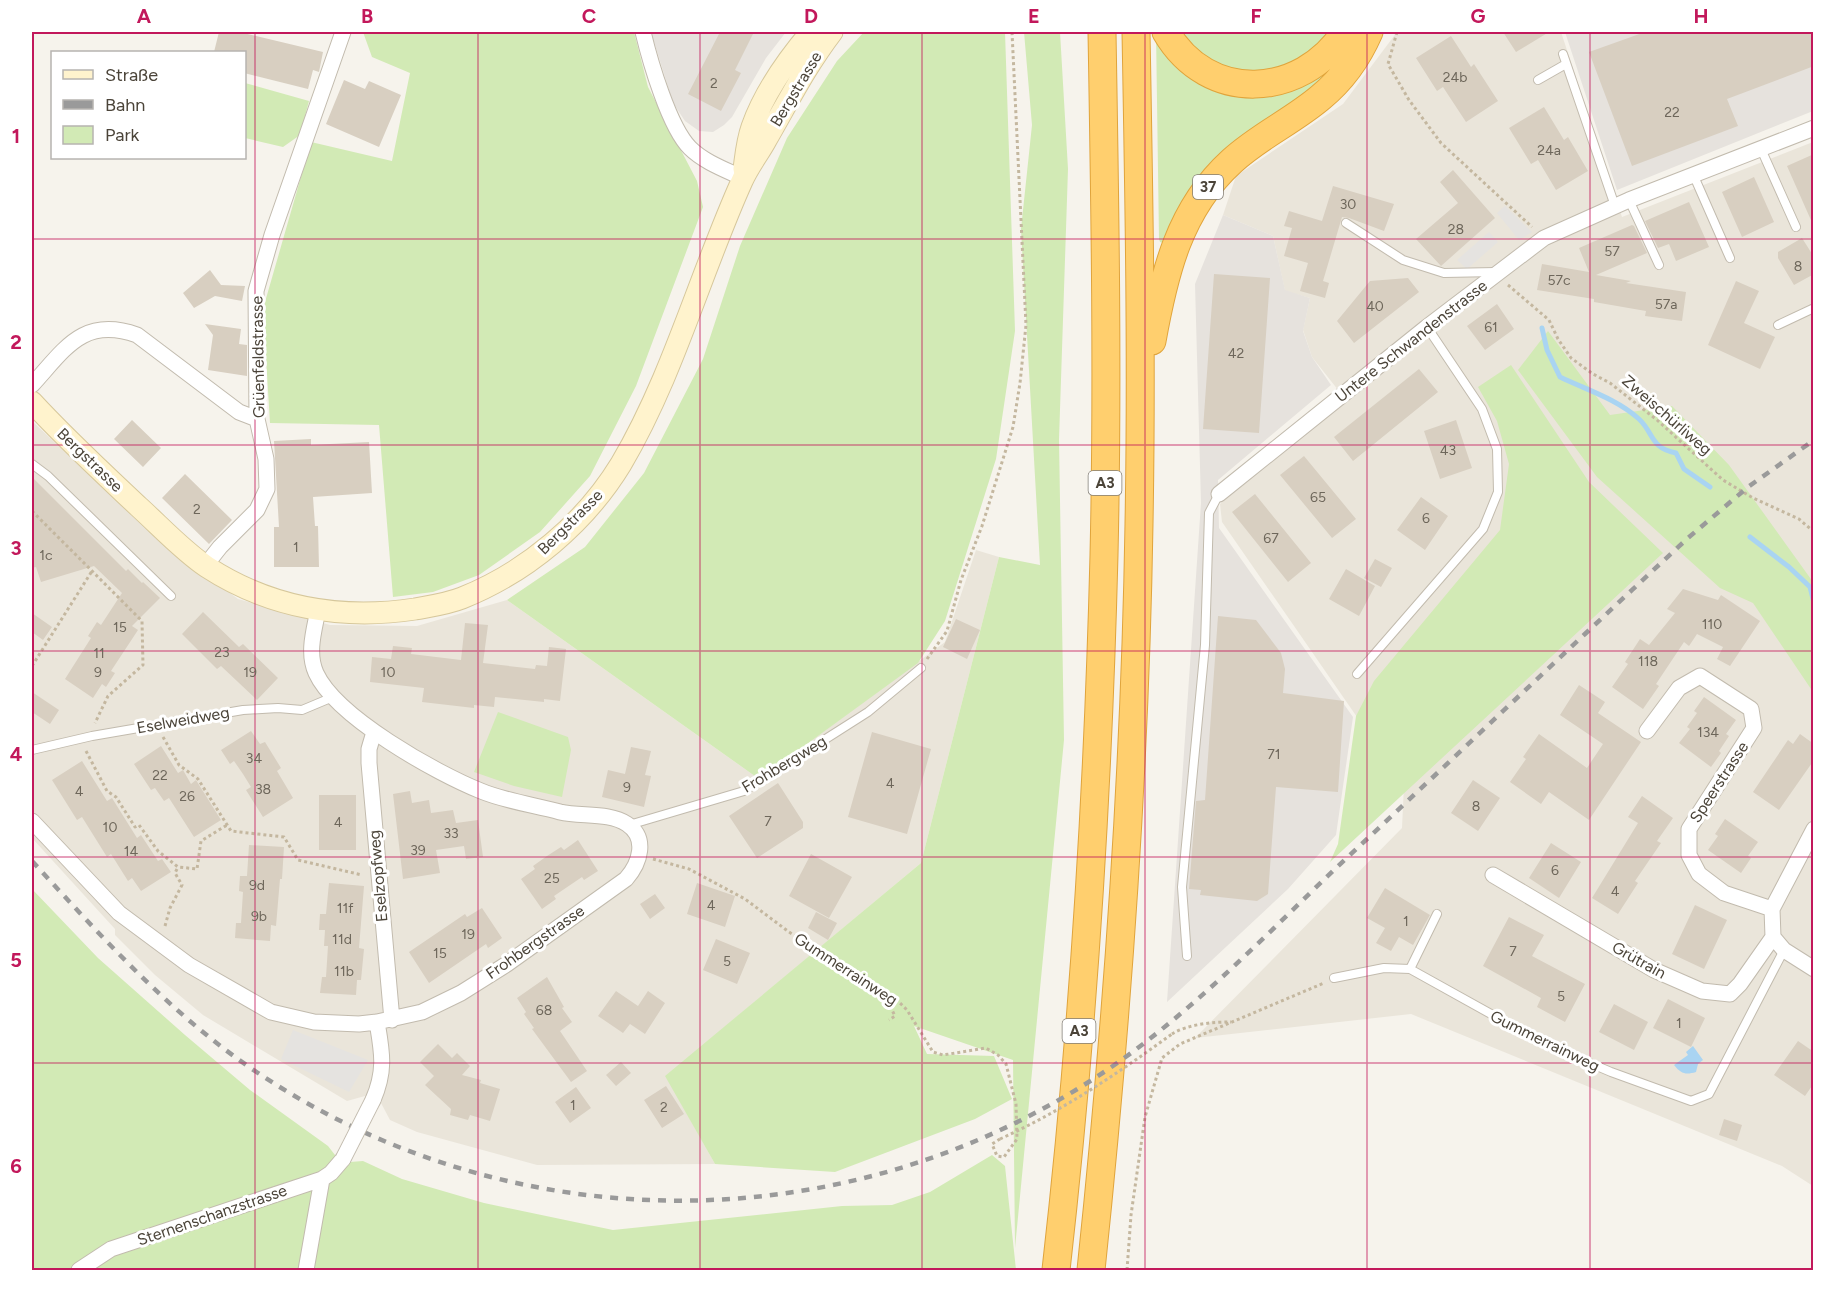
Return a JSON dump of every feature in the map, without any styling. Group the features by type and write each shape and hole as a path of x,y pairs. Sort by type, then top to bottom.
{"highway":[{"path":"1086,32 1104,174"},
{"name":"A3","path":"1056,1270 1076,1073 1088,919 1101,666 1106,415 1102,32"},
{"name":"A3","path":"1091,1270 1116,1009 1130,784 1141,401 1136,32"},
{"path":"1166,32 1184,56 1203,70 1232,82 1251,84 1286,80 1308,70 1329,52 1345,32"},
{"name":"37","path":"1141,401 1166,272 1177,241 1197,201 1232,161 1331,88 1353,63 1369,32"}],"main road":[{"name":"Bergstrasse","path":"743,178 752,126 768,94 811,32"},
{"name":"Bergstrasse","path":"32,402 104,474 205,566 231,580 276,600 318,610 350,614 392,612 434,606 460,599 508,576 539,555 573,524 606,486 639,429 663,377 743,178 802,73 832,32"}],"street":[{"name":"Grüenfeldstrasse","path":"205,566 220,547 257,510 267,489 266,459 257,418 256,291 312,117 334,64 344,32"},
{"path":"643,32 648,54 678,133 692,150 743,178"},
{"name":"Untere Schwandenstrasse","path":"1219,494 1427,327 1544,238 1622,202 1814,128"},
{"path":"32,385 75,339 90,331 106,328 123,330 137,335 239,412 257,418"},
{"path":"318,610 311,645 315,672 327,691 374,732 444,774 483,792 574,815 621,820 630,825 640,844 640,855"},
{"name":"Speerstrasse","path":"1647,731 1679,688 1700,676 1751,709 1754,728 1689,829 1689,855 1699,874 1724,893 1772,909"},
{"name":"Eselzopfweg","path":"373,1100 380,1082 384,1021 378,879 369,763 369,749 374,732"},
{"name":"Frohbergstrasse","path":"32,821 119,913 160,945 189,965 271,1012 314,1022 359,1024 384,1021 422,1012 461,993 507,964 626,879 633,871 640,855"},
{"path":"1814,829 1772,909 1773,937 1784,950 1814,969"},
{"name":"Grütrain","path":"1493,875 1654,970 1702,991 1730,994 1740,984 1773,937"},
{"name":"Sternenschanzstrasse","path":"79,1270 111,1249 322,1179 331,1173 343,1159 373,1100"},
{"path":"306,1270 322,1179"}],"lane":[{"path":"1563,54 1622,202 1659,265"},
{"path":"1538,81 1566,64"},
{"path":"1761,149 1796,227"},
{"path":"1693,174 1730,258"},
{"path":"1346,223 1403,260 1433,270 1444,273 1497,272"},
{"path":"1778,325 1814,308"},
{"path":"1357,674 1483,529 1498,492 1497,449 1482,409 1427,327"},
{"path":"32,464 48,476 171,596"},
{"path":"1187,956 1182,887 1205,645 1209,513 1219,494"},
{"name":"Frohbergweg","path":"630,825 744,791 868,712 921,668"},
{"name":"Eselweidweg","path":"32,750 92,736 243,710 278,708 302,710 333,697"},
{"path":"1410,969 1437,914"},
{"name":"Gummerrainweg","path":"1334,978 1384,968 1410,969 1545,1044 1611,1072 1691,1101 1709,1094 1784,950"}],"path":[{"path":"921,668 947,631 961,580 982,526 1013,427 1020,383 1026,325 1012,32"},
{"path":"1397,32 1388,64 1409,100 1441,143 1544,238"},
{"name":"Zweischürliweg","path":"1497,272 1509,286 1549,320 1570,358 1593,375 1610,383 1657,420 1723,480 1753,498 1799,519 1814,532"},
{"path":"32,512 142,621 143,665 108,696 96,718 92,736"},
{"path":"32,666 92,572"},
{"path":"155,725 180,765 198,779 231,831 284,837 298,860 378,879"},
{"path":"79,739 107,791 116,796 135,827 139,825 158,851 178,867 197,869 201,841 227,825"},
{"name":"Gummerrainweg","path":"640,855 689,869 745,899 789,932 881,988 906,1010 933,1052 943,1055 986,1048 998,1055 1006,1064 1016,1104 1017,1139 1004,1157 997,1155 992,1144 1000,1139 1038,1122 1095,1088 1172,1034 1219,1022 1235,1022"},
{"path":"160,945 170,908 182,885 175,873 178,867"},
{"name":"Gummerrainweg","path":"1127,1270 1131,1215 1145,1118 1162,1058 1180,1044 1334,978"},
{"path":"881,988 895,1016 889,1020"}],"shaded area":[{"path":"651,32 786,32 766,58 732,117 713,132 699,131 685,121 673,103"},
{"path":"1397,32 1561,32 1622,217 1813,142 1813,1186 1782,1166 1411,1014 1195,1038 1402,828 1404,785 1222,522 1220,504 1346,400 1312,357 1303,330 1310,298 1285,291 1273,236 1223,215 1236,176 1343,104"},
{"path":"1565,32 1813,32 1813,111 1617,190"},
{"path":"1505,206 1532,232 1519,240 1497,213"},
{"path":"1223,215 1273,236 1285,290 1310,298 1303,331 1312,357 1331,385 1218,480 1219,528 1353,717 1336,835 1288,889 1167,1002 1201,503 1195,284"},
{"path":"1489,232 1498,242 1467,269 1457,260"},
{"path":"32,421 159,540 238,599 330,625 417,626 507,600 759,779 945,642 976,550 999,557 921,863 666,1076 715,1164 537,1165 417,1132 390,1120 381,1103 365,1096 347,1101 203,1015 155,975 115,935 115,929 32,838"},
{"path":"293,1030 368,1060 349,1092 281,1059"}],"green space":[{"path":"363,32 634,32 648,87 697,181 703,207 636,386 590,476 540,532 479,575 433,592 393,597 379,425 270,423 263,309 311,142 392,161 410,73 372,57"},
{"path":"864,32 1005,32 1015,331 996,459 945,621 918,663 759,779 507,600 585,547 644,473 703,359 740,246 787,138 837,61"},
{"path":"1024,32 1060,32 1068,169 1059,440 1064,740 1015,1248 1013,1060 914,1026 927,1054 994,1056 1012,1099 975,1119 835,1172 715,1164 665,1076 921,863 999,557 1040,565 1021,229 1032,125"},
{"path":"1156,32 1360,32 1352,49 1163,243 1159,239"},
{"path":"246,83 309,101 300,135 283,147 246,138"},
{"path":"1548,331 1610,415 1672,406 1729,465 1813,582 1813,692 1753,603 1720,588 1597,477 1518,370"},
{"path":"1511,365 1589,482 1663,553 1330,862 1338,844 1356,716 1374,681 1500,530 1509,464 1497,421 1478,387"},
{"path":"498,712 568,737 571,750 562,797 514,786 474,772"},
{"path":"32,889 98,958 185,1035 250,1090 328,1146 335,1155 350,1162 363,1161 402,1179 484,1203 613,1230 842,1206 892,1205 930,1192 992,1155 1005,1166 1016,1270 32,1270"}],"water":[{"path":"1693,1046 1703,1060 1698,1064 1696,1072 1684,1073 1674,1065 1688,1055 1686,1052"}],"building":[{"path":"219,32 239,32 323,52 319,72 313,70 308,89 246,74 246,51 214,51"},
{"path":"720,32 754,32 735,70 741,73 721,111 688,94"},
{"path":"1503,32 1549,32 1516,52"},
{"path":"1645,32 1814,32 1814,66 1727,99 1738,126 1632,166 1589,52"},
{"path":"1451,36 1471,67 1474,64 1498,101 1466,122 1443,87 1437,91 1416,58"},
{"path":"344,80 365,89 369,81 401,95 379,147 326,124"},
{"path":"1544,107 1564,140 1568,137 1588,171 1556,190 1538,160 1531,164 1509,128"},
{"path":"1814,154 1814,227 1787,166"},
{"path":"1453,170 1495,218 1441,266 1416,239 1458,203 1440,182"},
{"path":"1754,177 1774,222 1742,237 1722,192"},
{"path":"1333,186 1394,204 1384,231 1342,217 1323,281 1329,283 1325,298 1300,291 1308,263 1284,256 1292,228 1284,226 1289,211 1322,221"},
{"path":"1689,202 1709,247 1676,261 1669,244 1658,248 1645,221"},
{"path":"1632,225 1647,253 1596,275 1631,281 1626,283 1686,292 1682,321 1645,316 1646,311 1594,302 1594,299 1537,290 1542,264 1589,272 1579,248"},
{"path":"1802,238 1814,257 1814,274 1794,285 1778,258 1778,252"},
{"path":"210,270 221,285 245,286 242,301 215,296 194,308 183,293"},
{"path":"1214,274 1270,278 1259,433 1203,429"},
{"path":"1408,278 1419,292 1354,343 1337,321 1370,281"},
{"path":"1736,281 1759,291 1744,323 1775,337 1760,369 1708,345"},
{"path":"1497,304 1514,329 1485,350 1467,326"},
{"path":"205,324 241,329 239,344 247,345 247,376 208,370 213,335"},
{"path":"1419,369 1438,392 1353,461 1334,437"},
{"path":"132,420 161,448 143,467 114,439"},
{"path":"1456,420 1472,468 1440,479 1424,431"},
{"path":"311,439 311,445 369,442 372,493 313,497 315,526 318,526 319,567 274,567 274,527 279,527 274,441"},
{"path":"1304,456 1356,519 1332,538 1280,475"},
{"path":"185,474 232,520 209,544 162,498"},
{"path":"32,477 126,571 128,569 160,598 132,626 138,630 111,671 115,673 106,687 102,684 93,698 65,679 91,638 88,636 97,622 101,625 122,593 94,566 41,582 36,567 32,568"},
{"path":"1255,494 1311,563 1288,582 1232,512"},
{"path":"1421,497 1448,516 1425,550 1397,530"},
{"path":"1375,559 1392,568 1381,587 1364,578"},
{"path":"1346,569 1375,586 1359,616 1329,599"},
{"path":"1683,589 1718,600 1721,595 1760,621 1730,666 1717,659 1723,647 1697,634 1689,646 1684,642 1656,684 1659,686 1643,709 1612,687 1628,664 1625,662 1640,639 1649,645 1675,613 1667,609"},
{"path":"203,612 239,647 243,644 278,678 257,700 221,666 217,669 182,634"},
{"path":"32,613 52,627 43,640 32,632"},
{"path":"1218,616 1256,620 1281,653 1285,669 1283,693 1344,701 1338,792 1276,787 1268,894 1257,901 1200,895 1201,890 1189,889 1196,801 1205,800"},
{"path":"956,619 980,630 967,659 943,647"},
{"path":"465,623 488,625 483,663 535,669 536,665 547,666 549,647 566,649 560,701 544,699 544,702 495,697 494,707 474,705 474,708 422,702 424,688 370,682 372,657 391,659 393,646 412,648 411,654 461,660"},
{"path":"1579,685 1605,702 1598,713 1641,742 1589,820 1549,792 1541,804 1510,782 1526,759 1523,757 1539,734 1587,768 1603,744 1560,715"},
{"path":"32,692 59,710 50,724 32,712"},
{"path":"1704,697 1736,720 1726,734 1729,736 1719,751 1721,753 1711,767 1679,743 1690,729 1687,727 1697,713 1694,711"},
{"path":"251,731 260,744 265,742 281,768 277,771 293,798 263,817 246,790 251,787 243,774 234,761 230,764 221,750"},
{"path":"872,732 931,749 907,834 848,817"},
{"path":"1800,734 1814,744 1814,760 1779,810 1753,792 1788,740 1793,744"},
{"path":"161,746 178,773 183,770 191,784 196,780 221,820 194,837 169,798 164,801 155,788 151,790 134,764"},
{"path":"631,747 651,751 645,775 651,776 644,807 602,797 608,770 625,774"},
{"path":"82,761 107,801 112,798 137,838 141,835 158,861 162,859 171,872 141,891 132,878 128,881 111,854 107,857 82,817 77,820 52,780"},
{"path":"1473,780 1500,798 1478,831 1451,813"},
{"path":"778,783 803,822 803,828 757,858 729,816"},
{"path":"410,791 412,803 429,800 431,813 453,810 456,823 478,820 483,857 466,859 464,846 436,850 440,873 403,879 393,794"},
{"path":"319,795 356,795 356,850 319,850"},
{"path":"1642,796 1673,818 1657,841 1661,843 1635,881 1638,883 1618,914 1592,898 1638,823 1628,817"},
{"path":"1725,819 1758,842 1748,856 1751,858 1741,873 1708,850 1718,836 1715,834"},
{"path":"578,840 598,871 584,880 582,877 554,896 556,899 542,909 521,879 547,856 561,847 564,850"},
{"path":"1551,843 1581,862 1559,898 1529,878"},
{"path":"249,845 284,847 276,926 271,925 270,941 235,938 236,923 241,923 243,892 239,891 240,876 247,876"},
{"path":"811,854 852,877 829,918 789,896"},
{"path":"329,883 364,886 359,948 364,949 361,980 357,980 356,995 320,993 322,977 326,977 328,946 324,946 325,930 319,930 320,914 326,914"},
{"path":"697,883 735,896 725,927 687,914"},
{"path":"1385,888 1430,915 1413,945 1399,937 1391,951 1376,943 1385,928 1367,918"},
{"path":"655,894 665,908 650,919 640,904"},
{"path":"1695,905 1727,920 1704,969 1672,954"},
{"path":"482,908 502,938 488,948 486,944 429,983 409,952 465,914 467,917"},
{"path":"816,912 837,923 828,940 808,928"},
{"path":"1509,917 1544,935 1532,956 1585,984 1565,1022 1537,1007 1541,998 1483,966"},
{"path":"716,939 750,953 737,984 703,970"},
{"path":"547,977 564,1007 562,1008 572,1022 560,1031 587,1071 571,1082 532,1029 534,1028 517,998"},
{"path":"616,991 638,1006 648,991 665,1003 645,1034 630,1024 623,1033 598,1016"},
{"path":"1668,999 1705,1018 1691,1047 1653,1028"},
{"path":"1614,1004 1648,1022 1634,1050 1599,1032"},
{"path":"1798,1041 1814,1052 1814,1083 1805,1096 1774,1075"},
{"path":"438,1044 452,1058 457,1053 470,1066 462,1075 481,1080 480,1083 500,1089 490,1121 470,1115 468,1120 450,1115 451,1109 425,1085 434,1076 420,1062"},
{"path":"621,1062 631,1073 616,1086 606,1075"},
{"path":"666,1086 684,1114 662,1128 644,1100"},
{"path":"576,1087 591,1108 570,1123 555,1102"},
{"path":"1724,1119 1742,1125 1737,1141 1719,1135"}],"waterway":[{"path":"1542,328 1547,350 1560,377 1611,400 1630,412 1644,424 1661,448 1676,453 1684,469 1710,487"},
{"path":"1750,537 1789,567 1810,587 1814,603"}],"railway":[{"path":"32,861 139,974 196,1026 258,1073 358,1130 464,1170 574,1193 685,1201 796,1192 905,1167 1011,1125 1110,1068 1141,1046 1227,972 1688,538 1748,487 1814,440"}]}
